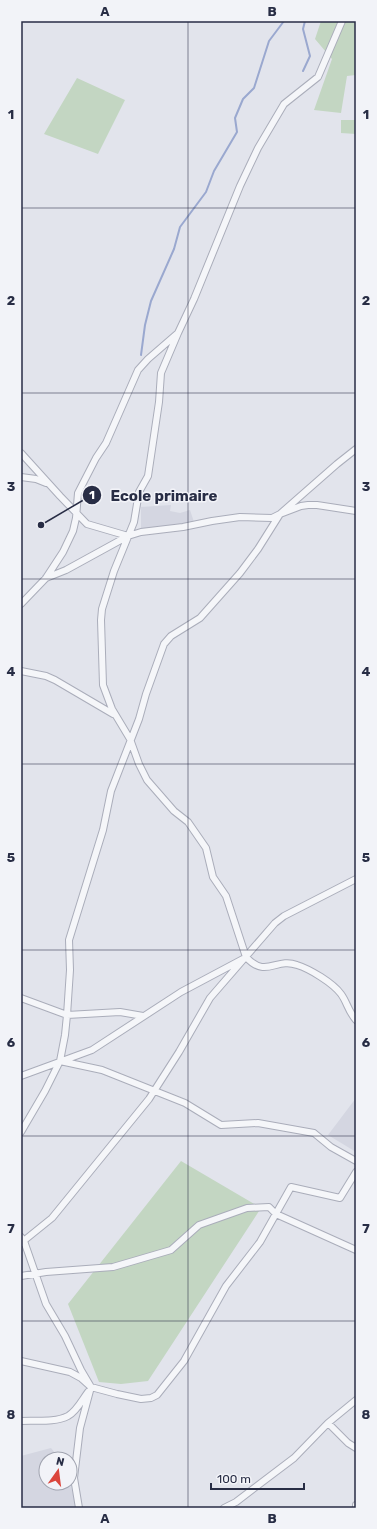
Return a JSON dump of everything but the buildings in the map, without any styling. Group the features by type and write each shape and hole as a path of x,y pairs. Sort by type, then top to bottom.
{"street":[{"path":"342,21 318,77 284,104 258,148 240,186 194,299 161,373 159,402 148,476 138,492 134,522 114,571 102,609 101,620 104,685 106,696 130,739 139,764 147,780 174,811 188,822 206,848 213,876 226,896 246,957 252,964 258,967 265,968 288,963 296,964 308,970 334,986 341,994 349,1011 356,1020"},
{"path":"21,604 46,578 63,552 73,531 78,493 106,443 138,370 148,359 178,333"},
{"path":"21,1132 45,1091 60,1061 67,1015 70,970 69,940 103,830 111,791 141,714 146,694 164,644 171,636 200,618 240,574 280,514 356,449"},
{"path":"21,453 76,512 82,521 86,524 128,536"},
{"path":"21,477 36,479 49,484"},
{"path":"46,578 73,567 128,536 141,532 183,527 240,517 272,518 301,506 308,505 356,511"},
{"path":"21,670 46,676 55,680 115,714"},
{"path":"79,1508 74,1478 80,1428 91,1387 65,1336 46,1304 22,1240 52,1218 149,1099 179,1052 210,998 246,957 284,916 356,879"},
{"path":"21,1076 92,1050 181,992 246,957"},
{"path":"21,998 67,1015 120,1012 143,1016"},
{"path":"60,1061 102,1070 185,1103 221,1125 258,1123 314,1133 331,1147 356,1160"},
{"path":"21,1361 70,1372 81,1378 91,1387 117,1394 140,1398 150,1398 157,1395 184,1361 226,1286 260,1242 291,1187 340,1198 356,1172"},
{"path":"21,1276 113,1266 171,1250 199,1225 247,1208 270,1208 276,1214 356,1250"},
{"path":"21,1421 56,1420 69,1415 77,1407 91,1387"},
{"path":"224,1508 236,1502 294,1458 328,1423 356,1400"},
{"path":"328,1423 348,1443 356,1448"}],"shaded area":[{"path":"171,505 170,511 180,513 190,510 195,525 141,532 141,507"},
{"path":"356,1098 356,1152 328,1135"},
{"path":"51,1448 53,1451 40,1451"},
{"path":"38,1451 38,1491 72,1491 77,1508 21,1508 21,1456"}],"green space":[{"path":"321,21 356,21 356,75 347,76 341,113 314,110 332,59 315,39"},
{"path":"77,78 125,100 98,154 44,134"},
{"path":"341,120 356,120 356,134 341,133"},
{"path":"181,1161 261,1208 148,1381 121,1384 99,1382 68,1304"}],"waterway":[{"path":"141,355 145,325 151,301 174,249 180,227 206,192 214,171 237,132 235,118 243,99 254,88 269,41 284,21"},
{"path":"303,71 310,56 303,29 305,21"}],"place":[{"name":"Ecole primaire","path":"41,525"}]}
